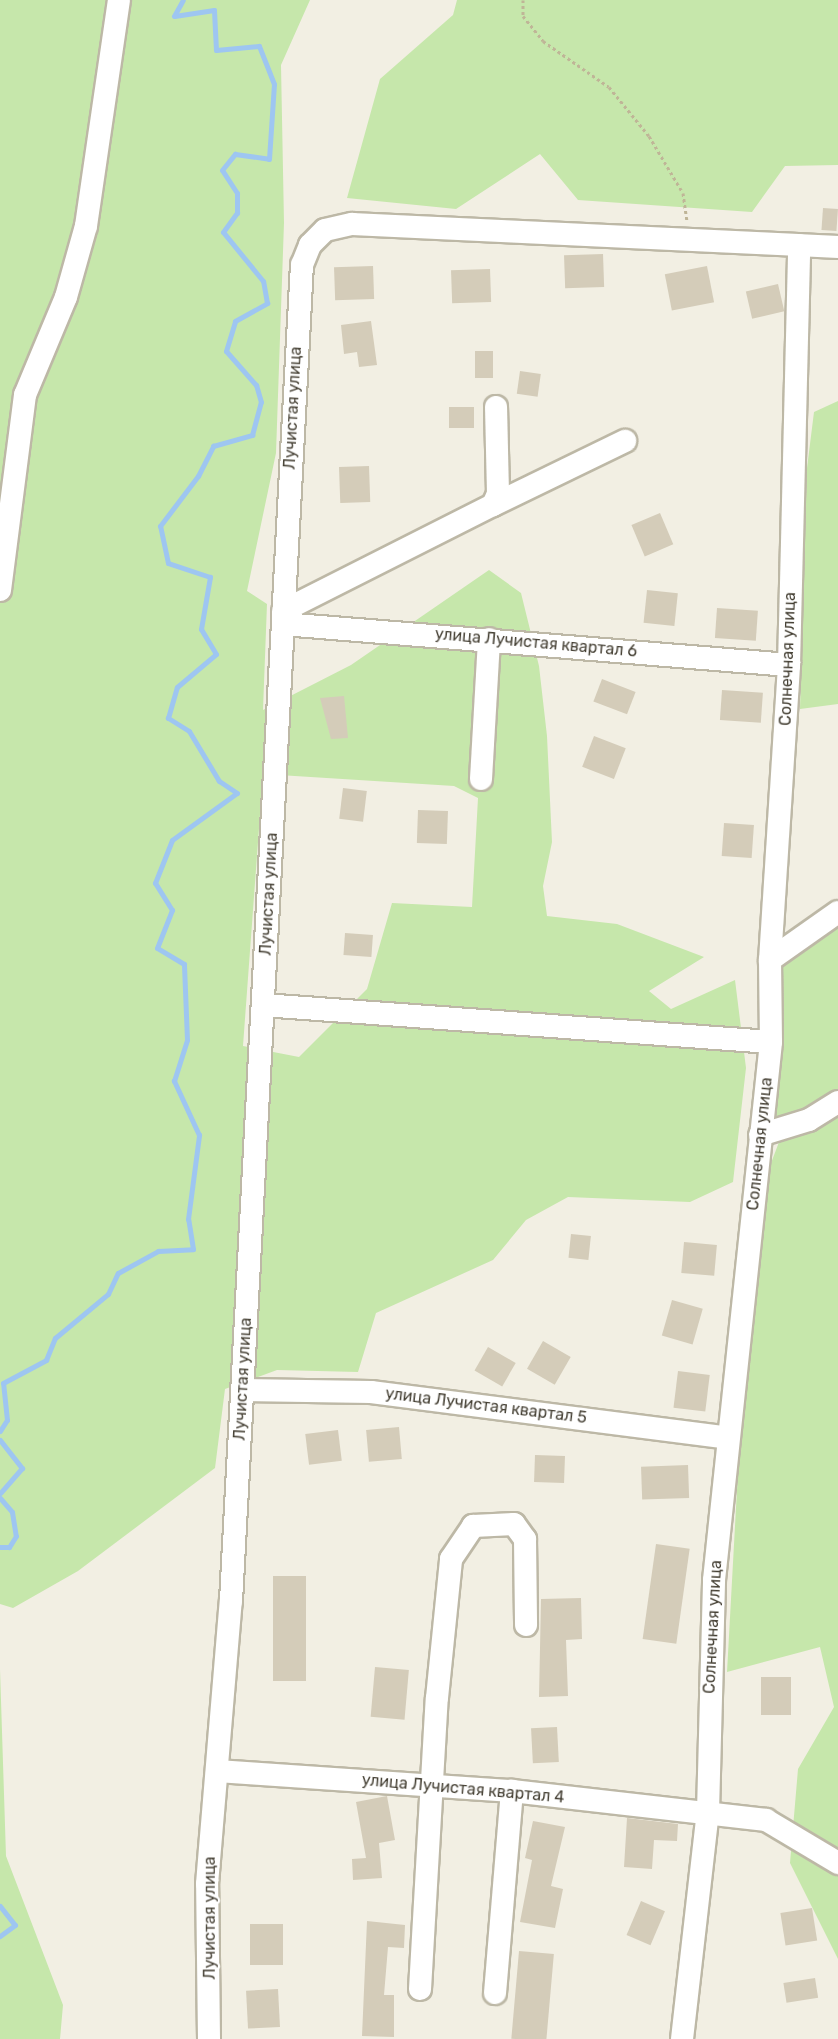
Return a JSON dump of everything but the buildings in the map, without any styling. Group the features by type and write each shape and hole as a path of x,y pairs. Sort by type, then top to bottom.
{"street":[{"path":"0,590 25,395 66,297 86,226 119,0"},
{"name":"Лучистая улица","path":"209,2039 207,1884 217,1771 242,1390 299,289 310,245 325,230 352,224 838,247"},
{"name":"Солнечная улица","path":"682,2039 708,1812 714,1580 771,1042 771,960 789,665 799,245"},
{"path":"493,506 498,495 496,407"},
{"path":"283,618 493,506 625,441"},
{"name":"улица Лучистая квартал 6","path":"283,618 489,639 789,665"},
{"path":"482,779 489,639"},
{"path":"771,960 838,912"},
{"path":"263,1005 771,1042"},
{"path":"760,1135 809,1120 838,1102"},
{"name":"улица Лучистая квартал 5","path":"242,1390 371,1392 728,1437"},
{"path":"420,1989 433,1786 452,1559 473,1526 514,1524 525,1539 526,1624"},
{"name":"улица Лучистая квартал 4","path":"217,1771 512,1791 766,1820 838,1863"},
{"path":"495,1993 512,1791"}],"path":[{"path":"523,0 523,16 543,41 609,87 649,136 683,193 690,240"}],"green space":[{"path":"0,0 310,0 281,65 284,223 276,453 247,591 267,604 263,710 351,665 489,570 521,593 539,666 547,736 552,842 543,886 547,916 617,924 704,957 649,991 671,1009 735,980 746,1068 733,1182 690,1202 568,1197 526,1220 493,1260 376,1313 358,1372 277,1370 225,1389 215,1468 78,1571 13,1608 0,1604","holes":["263,774 454,786 478,798 472,907 392,903 367,989 299,1057 243,1046"]},
{"path":"457,0 838,0 838,165 785,166 752,212 578,200 540,154 456,209 347,198 380,79 453,15"},
{"path":"838,401 838,704 800,709 807,468 814,412"},
{"path":"838,921 838,1959 790,1863 798,1769 834,1707 820,1647 727,1672 739,1453 765,1179 779,1142 767,1126 779,961"},
{"path":"0,1669 6,1856 63,2005 60,2039 0,2039"}],"waterway":[{"path":"0,1431 7,1420 3,1383 46,1360 55,1338 108,1294 118,1273 158,1251 193,1249 188,1219 199,1135 174,1081 187,1040 184,964 157,948 172,910 155,883 172,840 237,793 219,781 189,731 168,718 177,687 216,654 201,629 210,577 168,563 160,526 198,476 213,446 252,435 261,402 256,385 226,351 235,321 267,303 263,281 223,232 237,213 237,193 222,170 235,154 269,159 274,84 259,46 216,50 214,10 174,16 183,0"},
{"path":"0,1440 22,1468 0,1493"},
{"path":"0,1498 12,1512 16,1536 9,1547 0,1547"},
{"path":"0,1906 15,1925 0,1936"}]}
